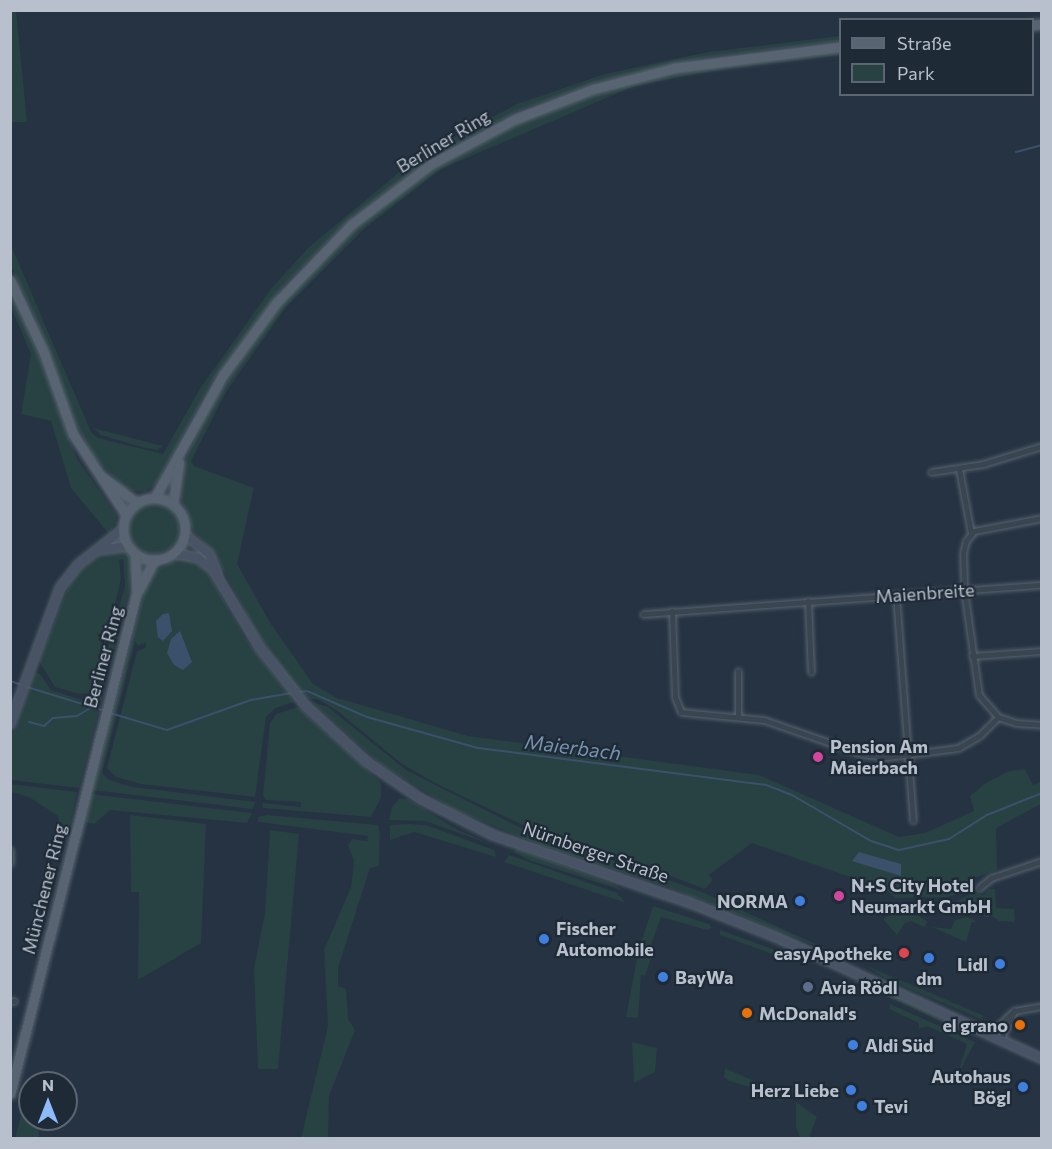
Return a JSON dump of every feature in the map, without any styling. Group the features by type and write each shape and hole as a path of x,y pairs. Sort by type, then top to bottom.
{"main road":[{"name":"Berliner Ring","path":"155,497 224,375 293,282 372,207 431,164 514,119 593,89 675,68 839,47"},
{"path":"10,280 44,353 73,434 126,515"},
{"name":"Berliner Ring","path":"173,504 182,452"},
{"path":"95,470 137,503"},
{"path":"10,724 60,588 78,565 122,530 126,515 137,503 155,497 173,504 184,519 185,535 174,553 155,560 135,554 128,546 122,530"},
{"name":"Nürnberger Straße","path":"185,535 212,558 218,575 240,617 285,682 306,706 385,776 460,820 719,913 991,1033 1041,1059"},
{"path":"98,550 128,546"},
{"name":"Nürnberger Straße","path":"174,553 198,558 218,575"},
{"name":"Berliner Ring","path":"135,554 136,595"},
{"name":"Berliner Ring","path":"101,727 136,595 155,560"},
{"name":"Münchener Ring","path":"10,1094 101,727"}],"street":[{"path":"931,472 959,469 1041,446"},
{"path":"959,469 971,533 963,553 964,590 976,689 998,717 1016,723 1041,724"},
{"path":"971,533 1041,518"},
{"name":"Maienbreite","path":"643,614 1041,585"},
{"path":"896,595 913,820"},
{"path":"808,601 811,672"},
{"path":"672,611 678,709 738,715 789,726 871,756 908,756 964,746 998,717"},
{"path":"972,656 1041,651"},
{"path":"738,671 738,715"},
{"path":"10,850 10,863"},
{"path":"979,888 991,878 1041,861"},
{"path":"991,1033 1014,1011 1041,1006"},
{"path":"1001,1038 1014,1011"}],"green space":[{"path":"10,11 16,11 27,122 11,122"},
{"path":"839,36 839,41 708,57 598,82 517,111 430,159 352,217 286,283 210,384 157,483 145,492 126,490 94,457 74,420 32,310 11,267 10,243 91,432 98,438 163,454 201,387 271,289 308,248 403,169 408,161 415,164 453,138 517,104 605,74 708,52"},
{"path":"839,50 839,55 723,69 634,86 441,169 365,228 286,307 226,392 191,461 194,466 254,488 237,564 271,624 313,684 337,698 468,736 759,775 899,837 925,833 974,811 970,796 986,783 1009,771 1025,769 1033,785 1041,782 1041,804 996,828 997,870 969,880 970,890 948,897 896,898 885,889 752,843 709,875 713,880 705,889 607,852 535,831 435,783 402,764 335,709 317,699 309,699 288,678 254,628 214,552 194,533 179,493 180,471 210,407 279,305 341,239 430,170 505,127 603,90 716,65"},
{"path":"11,293 41,360 77,459 116,514 116,522 109,534 71,488 51,421 21,414 31,354 11,308"},
{"path":"93,428 163,446 158,450 145,448 101,435"},
{"path":"153,502 163,504 171,510 177,518 179,528 177,538 171,546 163,552 153,554 143,552 135,546 129,538 127,528 129,518 135,510 143,504"},
{"path":"125,551 132,560 129,590 79,788 11,780 11,736 35,673 40,674 51,690 85,701 94,697 125,586 123,559 119,560 121,579 99,670 89,693 79,694 55,687 39,661 72,578 98,556"},
{"path":"176,559 186,559 206,569 245,638 294,702 275,708 266,717 255,797 141,784 116,777 107,768 137,651 146,647 146,642 138,646 135,641 102,773 109,780 133,787 256,802 252,809 92,790 146,587 156,571"},
{"path":"312,702 328,707 406,770 521,828 702,892 835,953 668,887 540,845 453,809 379,763"},
{"path":"298,707 381,783 381,798 371,817 263,808 262,803 301,807 301,802 266,800 263,795 270,723 276,714"},
{"path":"10,784 77,792 67,839 62,838 58,816 29,797 11,792"},
{"path":"90,794 252,813 247,823 110,810 94,824 83,822"},
{"path":"400,798 408,799 458,830 493,845 425,821 389,820 392,807"},
{"path":"130,815 206,824 201,943 138,980 139,892 131,892"},
{"path":"267,815 378,825 380,835 379,866 370,868 338,968 338,986 346,989 348,1019 355,1030 329,1096 328,1138 301,1138 328,1026 324,950 351,887 354,861 348,845 352,839 367,841 368,836 258,822 258,817"},
{"path":"390,825 426,825 494,850 496,857 414,832 390,840"},
{"path":"270,830 299,834 278,1069 258,1069 254,968 265,912"},
{"path":"517,849 611,883 624,891 531,861 514,852"},
{"path":"509,855 617,893 626,903 504,862"},
{"path":"989,889 995,889 996,908 1014,909 1015,922 999,921 990,915 987,918 972,910 956,912 950,905 972,893 984,895"},
{"path":"653,906 709,924 712,928 707,930 661,917 647,956 651,958 645,976 641,975 638,1018 626,1017 639,948"},
{"path":"895,912 913,912 928,922 924,927 911,921 905,923 897,935 883,919"},
{"path":"967,917 978,922 972,922 966,942 932,927 951,929 955,920"},
{"path":"720,930 775,950 778,956 772,959 772,954 720,935"},
{"path":"865,965 982,1015 983,1020 887,979"},
{"path":"850,979 882,990 974,1034 970,1035"},
{"path":"890,1004 975,1042 957,1076 967,1044 927,1026 919,1029 919,1023 889,1009"},
{"path":"632,1042 657,1048 655,1072 634,1083"},
{"path":"725,1068 789,1098 779,1101 766,1096 765,1091 729,1081 724,1077"},
{"path":"796,1102 817,1117 809,1138 800,1138 796,1126"},
{"path":"18,1127 18,1131 39,1131 39,1138 15,1138"}],"water":[{"path":"169,613 172,631 163,641 158,637 156,621 163,614"},
{"path":"180,631 192,662 183,670 174,665 167,653 171,639"},
{"path":"859,852 901,864 901,876 852,861"}],"waterway":[{"path":"1016,152 1042,145"},
{"name":"Maierbach","path":"10,681 22,685"},
{"name":"Maierbach","path":"27,687 105,711"},
{"name":"Maierbach","path":"300,692 307,691 367,717 478,748 766,785 792,795 871,841 899,850 949,839 987,815 1042,793"},
{"name":"Maierbach","path":"110,713 167,730 251,700 291,693"},
{"name":"Maierbach","path":"29,722 44,726 53,718 77,716 92,707"}],"place":[{"name":"Pension Am Maierbach","path":"818,757"},
{"name":"N+S City Hotel Neumarkt GmbH","path":"839,896"},
{"name":"NORMA","path":"800,901"},
{"name":"Fischer Automobile","path":"544,939"},
{"name":"easyApotheke","path":"904,953"},
{"name":"dm","path":"929,958"},
{"name":"Lidl","path":"1000,964"},
{"name":"BayWa","path":"663,977"},
{"name":"Avia Rödl","path":"808,987"},
{"name":"McDonald's","path":"747,1013"},
{"name":"el grano","path":"1020,1025"},
{"name":"Aldi Süd","path":"853,1045"},
{"name":"Autohaus Bögl","path":"1023,1087"},
{"name":"Herz Liebe","path":"851,1090"},
{"name":"Tevi","path":"862,1106"}]}
